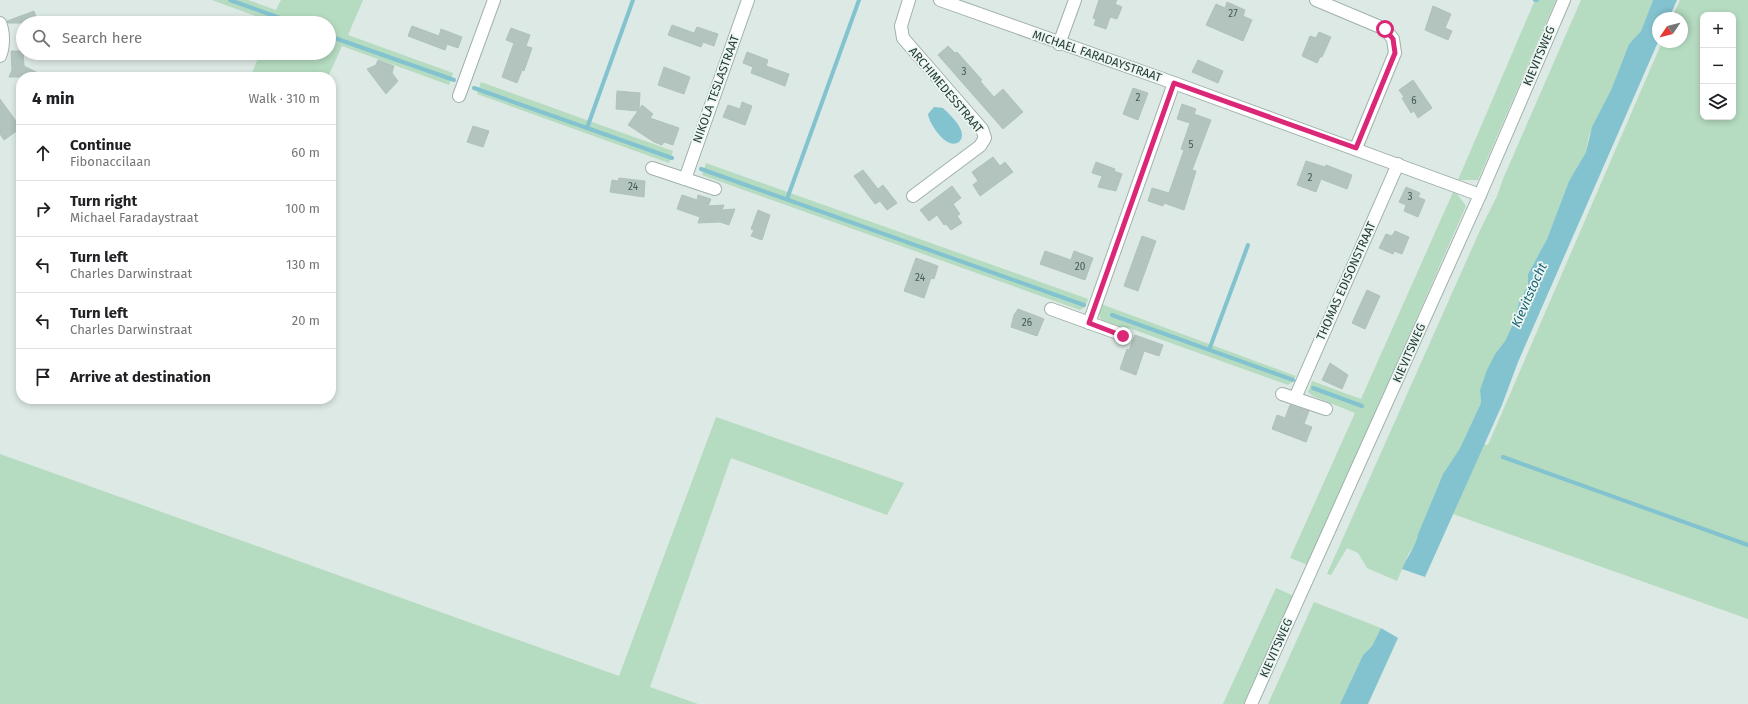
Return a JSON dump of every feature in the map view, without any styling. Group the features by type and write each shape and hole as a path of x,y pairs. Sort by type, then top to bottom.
{"street":[{"path":"459,96 494,0"},
{"name":"NIKOLA TESLASTRAAT","path":"685,179 748,0"},
{"name":"ARCHIMEDESSTRAAT","path":"909,0 901,26 902,38 982,129 985,138 980,146 913,196"},
{"name":"MICHAEL FARADAYSTRAAT","path":"940,0 1059,44 1356,148 1480,194"},
{"path":"1059,44 1075,0"},
{"path":"1316,0 1385,29 1393,39 1395,53 1356,148"},
{"name":"KIEVITSWEG","path":"1251,704 1480,194 1564,0"},
{"path":"0,23 3,28 2,51 0,56"},
{"path":"1089,323 1174,83"},
{"name":"THOMAS EDISONSTRAAT","path":"1295,398 1398,164"},
{"path":"652,168 715,189"},
{"path":"1051,309 1123,336"},
{"path":"1282,394 1326,410"}],"green space":[{"path":"212,0 248,0 276,10 281,0 363,0 348,35 453,73 449,85 342,46 336,59 336,16 256,16"},
{"path":"1535,0 1556,0 1478,180 1458,180"},
{"path":"1581,0 1653,0 1641,31 1629,44 1611,90 1589,135 1586,152 1569,181 1547,239 1528,274 1528,286 1520,299 1513,324 1505,341 1495,354 1480,390 1481,403 1460,448 1443,474 1418,534 1416,544 1409,553 1397,581 1367,568 1358,553 1347,548 1331,575 1327,574 1481,228 1497,196"},
{"path":"1680,0 1748,0 1748,619 1453,514 1484,444 1488,445 1659,48 1688,48 1688,12 1675,12"},
{"path":"257,60 336,60 330,72 253,72"},
{"path":"481,82 673,151 669,163 477,94"},
{"path":"706,163 1088,299 1085,307 1080,310 702,175"},
{"path":"1454,190 1466,206 1308,565 1290,558 1355,413 1313,396 1308,392 1312,381 1361,399"},
{"path":"1101,304 1296,376 1288,385 1129,328 1128,331 1110,326 1105,324 1100,317 1099,311"},
{"path":"716,417 904,483 887,515 731,458 650,687 698,704 0,704 0,454 619,676"},
{"path":"1276,588 1294,596 1245,704 1223,704"},
{"path":"1314,602 1381,628 1372,646 1363,655 1340,704 1268,704"}],"water":[{"name":"Kievitstocht","path":"1653,0 1677,0 1672,12 1652,12 1652,48 1655,48 1518,362 1502,405 1425,577 1402,569 1415,543 1443,474 1460,448 1481,403 1480,390 1487,370 1495,354 1505,341 1513,324 1520,299 1528,286 1528,274 1547,239 1569,181 1586,152 1592,127 1611,90 1629,44 1641,31"},
{"path":"934,107 943,108 954,119 962,133 962,138 959,142 954,144 950,143 936,131 928,114"},
{"path":"1381,628 1398,638 1368,704 1340,704 1363,655 1372,646"}],"building":[{"path":"1099,0 1117,0 1115,4 1122,7 1117,19 1110,17 1106,29 1094,25 1096,19 1093,18"},
{"path":"1227,2 1245,10 1243,16 1252,20 1243,41 1206,25 1216,4 1225,8"},
{"path":"1433,6 1451,14 1445,28 1452,31 1448,40 1425,30"},
{"path":"34,11 36,16 20,16"},
{"path":"16,18 16,23 8,23 7,21"},
{"path":"672,25 694,33 697,27 718,34 714,46 703,42 701,47 668,35"},
{"path":"412,26 439,36 441,29 462,37 458,48 447,44 445,50 408,36"},
{"path":"511,28 530,35 526,46 532,48 524,71 522,70 517,83 502,77 514,43 506,40"},
{"path":"1319,32 1331,37 1322,57 1320,57 1317,63 1302,56 1310,36 1316,38"},
{"path":"948,46 955,53 957,52 982,80 980,81 994,97 1003,89 1023,112 1003,129 938,55"},
{"path":"11,51 16,51 16,60 24,60 24,66 36,72 16,72 16,77 9,77 12,70"},
{"path":"747,52 768,60 766,66 789,74 785,86 751,73 753,67 743,63"},
{"path":"378,60 394,66 392,73 398,81 386,94 367,69 376,65"},
{"path":"1198,60 1223,71 1218,83 1192,72"},
{"path":"664,67 690,77 684,94 658,85"},
{"path":"1413,80 1432,108 1418,118 1414,111 1411,113 1399,90"},
{"path":"1133,88 1148,93 1138,120 1123,114"},
{"path":"617,91 640,93 639,110 642,105 653,114 650,118 679,128 673,145 664,142 662,145 654,142 628,125 638,111 616,109"},
{"path":"0,99 16,121 16,132 4,140 0,134"},
{"path":"742,102 752,106 745,125 723,117 728,105 740,109"},
{"path":"1182,104 1196,109 1194,114 1211,120 1192,170 1196,171 1184,210 1164,203 1163,206 1148,201 1152,188 1169,193 1184,150 1181,149 1190,123 1177,119"},
{"path":"473,126 489,131 483,147 467,142"},
{"path":"993,157 1000,166 1005,162 1013,172 980,196 973,185 978,181 972,172"},
{"path":"1306,161 1325,167 1326,165 1352,175 1347,189 1321,179 1316,192 1297,185"},
{"path":"1096,162 1115,169 1114,171 1122,174 1116,191 1098,187 1102,176 1092,173"},
{"path":"863,170 878,189 883,185 897,203 887,210 880,201 875,204 854,176"},
{"path":"619,178 645,181 644,197 610,192 612,180 618,181"},
{"path":"952,186 961,198 953,204 960,214 957,216 962,223 951,230 946,224 944,225 937,215 929,221 920,210"},
{"path":"1406,187 1420,193 1418,197 1425,200 1418,217 1404,211 1406,205 1399,202"},
{"path":"682,195 697,200 698,195 711,199 708,206 724,205 722,210 735,209 729,225 720,222 698,223 700,217 677,209"},
{"path":"758,210 770,215 762,240 751,236 754,230 751,229"},
{"path":"1395,231 1409,237 1402,254 1394,251 1393,254 1379,248 1386,234 1392,236"},
{"path":"1142,236 1156,241 1138,291 1124,286"},
{"path":"1045,251 1071,260 1074,251 1093,258 1085,280 1040,264"},
{"path":"916,258 938,266 934,279 931,278 924,298 904,291"},
{"path":"1367,290 1380,296 1365,329 1352,323"},
{"path":"1018,309 1044,319 1037,336 1011,327 1014,315"},
{"path":"1135,335 1163,345 1159,356 1144,351 1136,375 1120,369 1127,349 1129,350"},
{"path":"1330,363 1348,375 1342,389 1322,380"},
{"path":"1290,405 1309,411 1304,424 1312,427 1306,442 1272,429 1277,415 1285,418"}],"waterway":[{"path":"230,0 275,16"},
{"path":"587,128 633,0"},
{"path":"787,199 859,0"},
{"path":"336,38 454,80"},
{"path":"474,88 672,158"},
{"path":"701,169 1084,305"},
{"path":"1209,350 1248,245"},
{"path":"1112,315 1293,380"},
{"path":"1313,388 1362,406"},
{"path":"1503,457 1748,545"}],"route":[{"path":"1123,336 1089,323 1174,83 1356,148 1395,53 1393,39 1385,29"}]}
